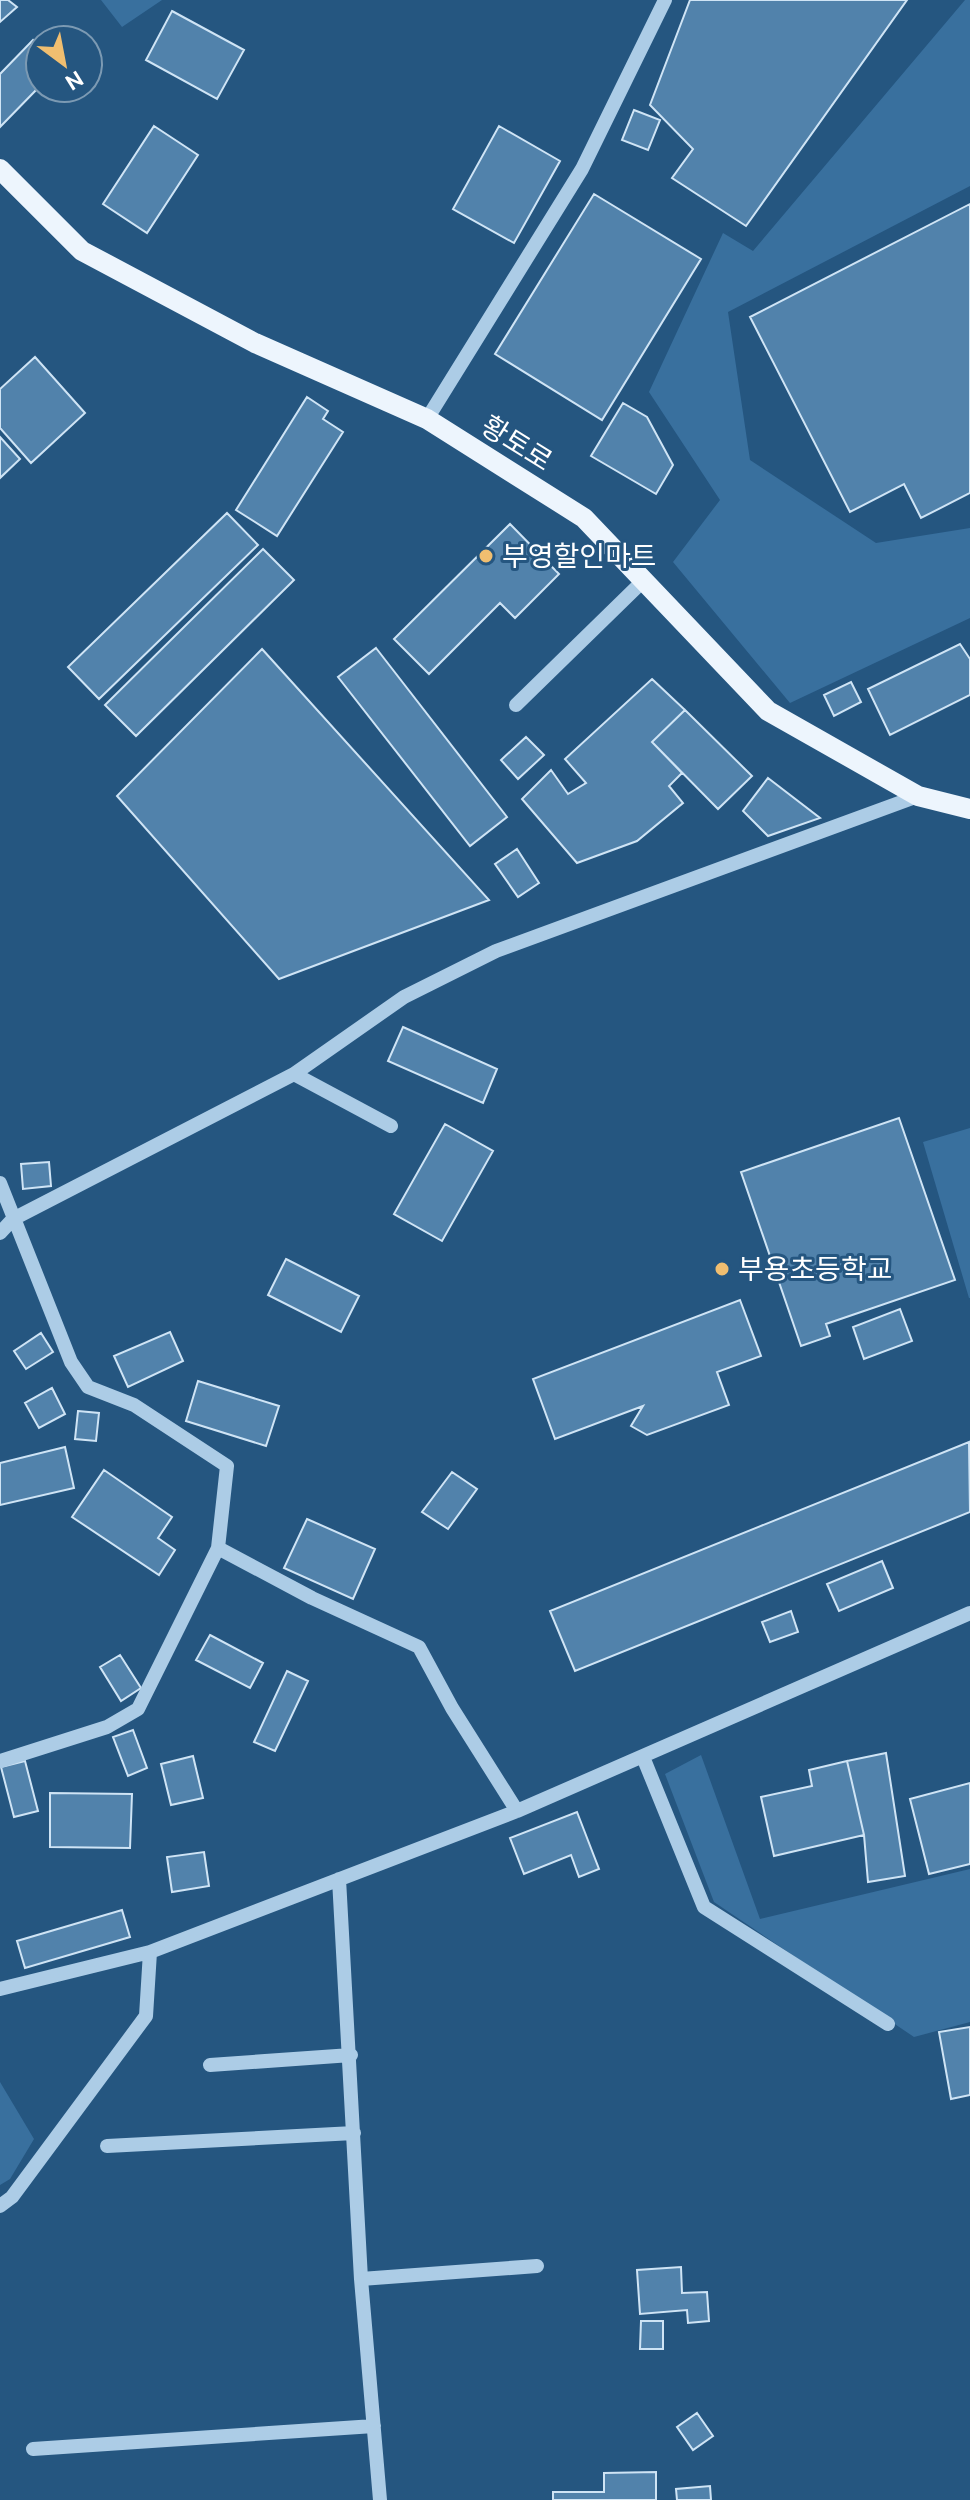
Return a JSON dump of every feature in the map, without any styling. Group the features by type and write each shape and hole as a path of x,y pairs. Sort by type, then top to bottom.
{"main road":[{"name":"황토로","path":"0,169 82,251 255,343 427,419 584,518 768,711 918,796 970,809"}],"street":[{"path":"427,419 582,169 665,0"},
{"path":"516,705 643,581"},
{"path":"0,1233 13,1219 294,1074 404,997 496,951 918,796"},
{"path":"294,1074 391,1126"},
{"path":"0,1183 71,1362 88,1387 134,1405 227,1466 218,1548 138,1709 107,1727 0,1761"},
{"path":"218,1548 312,1598 419,1647 452,1708 517,1811"},
{"path":"0,1989 150,1952 517,1811 970,1613"},
{"path":"643,1757 704,1907 888,2024"},
{"path":"339,1879 361,2279 380,2500"},
{"path":"0,2206 12,2197 146,2016 150,1952"},
{"path":"210,2065 351,2055"},
{"path":"107,2146 354,2133"},
{"path":"361,2279 537,2266"},
{"path":"33,2449 374,2426"}],"shaded area":[{"path":"101,0 162,0 122,27"},
{"path":"965,0 970,0 970,186 728,312 750,460 876,543 970,528 970,618 790,703 673,562 720,500 649,392 723,233 753,251"},
{"path":"970,1128 970,1298 969,1298 923,1142"},
{"path":"701,1755 760,1919 970,1869 970,2022 914,2037 714,1902 665,1774"},
{"path":"0,2082 34,2139 10,2179 0,2185"}],"building":[{"path":"0,0 8,0 17,7 0,22"},
{"path":"690,0 907,0 746,226 672,178 693,149 650,105"},
{"path":"172,11 244,50 217,99 146,60"},
{"path":"24,49 24,102 0,127 0,74"},
{"path":"634,110 660,120 648,150 622,140"},
{"path":"154,126 198,155 147,233 103,204"},
{"path":"499,126 560,161 514,243 453,209"},
{"path":"594,194 701,259 602,420 495,354"},
{"path":"970,204 970,493 921,518 904,484 850,512 750,317"},
{"path":"35,357 85,413 31,463 0,428 0,389"},
{"path":"307,397 328,411 323,419 343,432 277,536 236,510"},
{"path":"623,403 647,417 673,465 656,494 591,456"},
{"path":"0,437 20,459 0,478"},
{"path":"227,513 258,545 99,699 68,667"},
{"path":"510,524 559,574 515,618 500,603 429,674 394,639"},
{"path":"263,549 294,580 136,736 105,705"},
{"path":"960,644 970,659 970,695 890,735 868,689"},
{"path":"376,648 507,817 470,846 338,677"},
{"path":"262,649 489,900 279,979 117,796"},
{"path":"652,679 685,710 652,742 682,773 669,786 683,803 637,841 577,863 522,799 551,770 568,794 586,783 565,759"},
{"path":"851,682 861,702 834,716 824,695"},
{"path":"685,710 752,776 718,809 652,742"},
{"path":"526,737 544,755 518,779 501,760"},
{"path":"768,778 820,818 768,836 743,811"},
{"path":"517,849 539,883 518,897 495,864"},
{"path":"403,1027 497,1069 483,1103 388,1061"},
{"path":"899,1118 955,1280 826,1324 830,1336 801,1346 741,1172"},
{"path":"445,1124 493,1151 442,1241 394,1214"},
{"path":"49,1162 51,1186 23,1189 21,1164"},
{"path":"286,1259 359,1296 341,1332 268,1295"},
{"path":"740,1300 761,1356 717,1372 729,1405 647,1435 631,1426 643,1406 555,1439 533,1379"},
{"path":"900,1309 912,1341 864,1359 853,1327"},
{"path":"170,1332 183,1361 128,1387 114,1356"},
{"path":"41,1333 53,1352 26,1369 14,1351"},
{"path":"198,1381 279,1406 266,1446 186,1421"},
{"path":"52,1388 65,1414 39,1428 25,1403"},
{"path":"78,1411 99,1413 96,1441 75,1439"},
{"path":"969,1442 970,1512 575,1671 550,1611"},
{"path":"65,1447 74,1488 0,1505 0,1463"},
{"path":"104,1470 172,1517 158,1538 175,1550 159,1575 72,1517"},
{"path":"452,1472 477,1489 448,1529 422,1512"},
{"path":"307,1519 375,1549 353,1599 284,1568"},
{"path":"882,1561 893,1588 839,1611 827,1584"},
{"path":"791,1611 798,1632 770,1642 762,1622"},
{"path":"210,1635 263,1663 250,1688 196,1660"},
{"path":"120,1655 141,1688 121,1701 100,1667"},
{"path":"287,1671 308,1681 275,1751 254,1742"},
{"path":"133,1730 147,1768 128,1776 113,1737"},
{"path":"886,1753 905,1876 868,1882 864,1835 847,1761"},
{"path":"193,1756 203,1798 171,1805 161,1764"},
{"path":"25,1761 38,1811 14,1817 1,1767"},
{"path":"847,1761 864,1835 774,1856 761,1797 812,1786 809,1770"},
{"path":"970,1783 970,1864 929,1874 910,1799"},
{"path":"50,1793 132,1794 130,1848 50,1847"},
{"path":"577,1812 599,1869 579,1877 571,1855 524,1874 510,1838"},
{"path":"204,1852 209,1886 172,1892 167,1857"},
{"path":"122,1910 130,1937 25,1968 17,1941"},
{"path":"970,2027 970,2095 951,2099 939,2032"},
{"path":"681,2267 682,2293 707,2292 709,2321 688,2323 687,2310 640,2314 637,2270"},
{"path":"641,2321 663,2321 663,2349 640,2349"},
{"path":"697,2413 713,2436 693,2450 677,2427"},
{"path":"656,2472 656,2500 553,2500 553,2492 604,2492 604,2473"},
{"path":"710,2486 711,2500 677,2500 676,2489"}],"place":[{"name":"부영할인마트","path":"486,556"},
{"name":"부용초등학교","path":"722,1269"}]}
